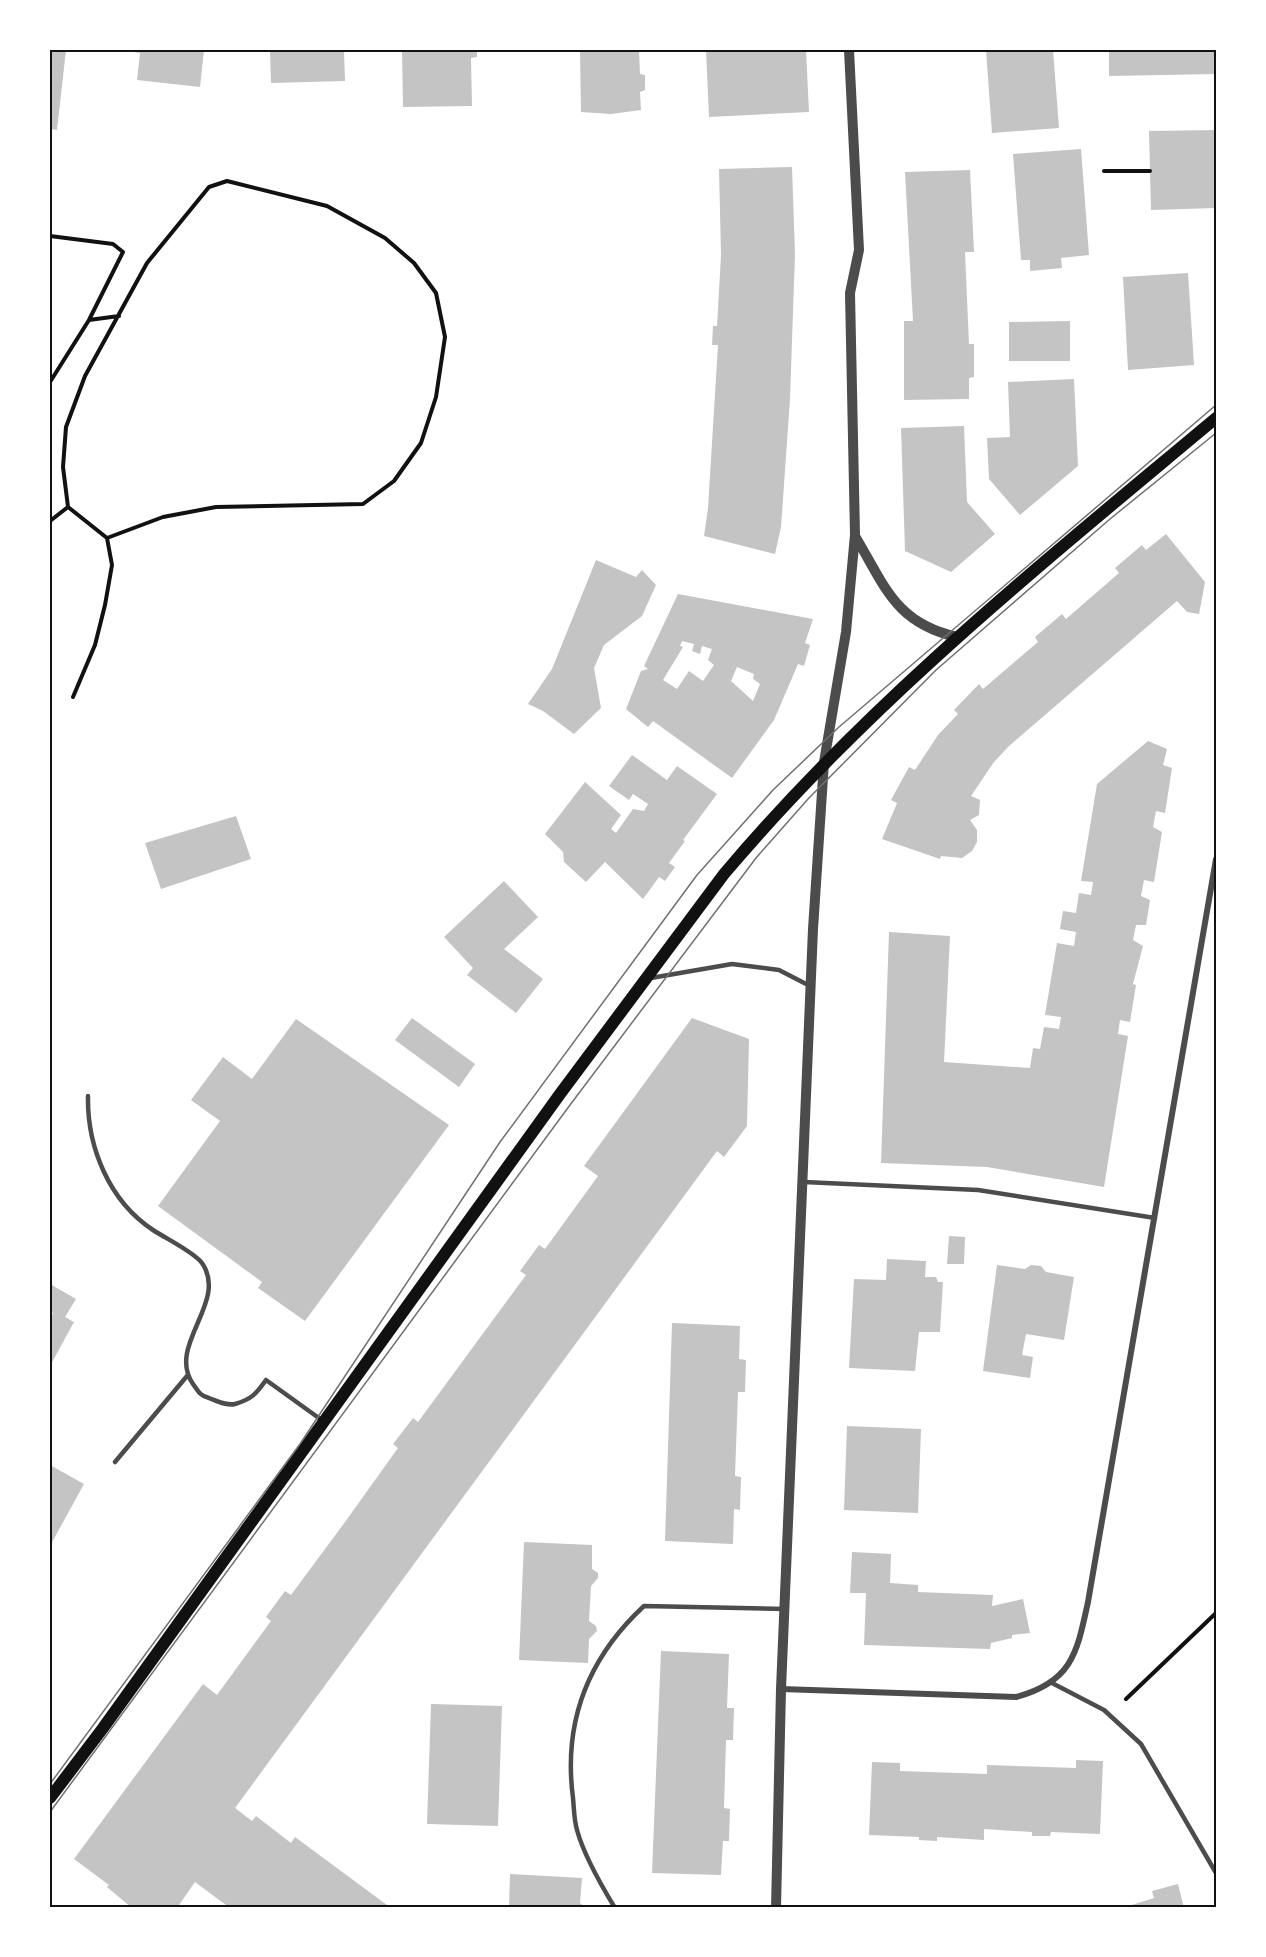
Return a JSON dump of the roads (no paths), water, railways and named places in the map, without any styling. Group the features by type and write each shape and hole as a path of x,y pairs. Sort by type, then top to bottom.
{"main road":[{"path":"50,1798 326,1422 645,979 724,874 824,762 910,678 1216,418"}],"street":[{"path":"776,1908 781,1689 804,1182 810,986 824,762 846,632 855,535 850,293 859,250 849,50"},
{"path":"855,535 897,607 914,621 933,632 957,637"},
{"path":"781,1689 1016,1697 1035,1692 1052,1683 1068,1666 1079,1646 1216,859"}],"lane":[{"path":"645,979 732,964 779,970 810,986"},
{"path":"88,1095 95,1152 123,1202 139,1220 202,1262 210,1281 205,1305 185,1360 187,1376 201,1396 231,1405 252,1399 266,1380 326,1422"},
{"path":"804,1182 978,1190 1155,1218"},
{"path":"115,1462 187,1376"},
{"path":"615,1908 577,1830 569,1770 574,1718 590,1678 621,1628 644,1606 785,1609"},
{"path":"1052,1683 1104,1710 1141,1744 1216,1873"}],"tram line":[{"path":"50,1784 300,1444 500,1142 697,875 773,790 839,727 1216,405"},
{"path":"50,1812 570,1105 756,858 808,799 936,670 1110,519 1216,433"}]}
